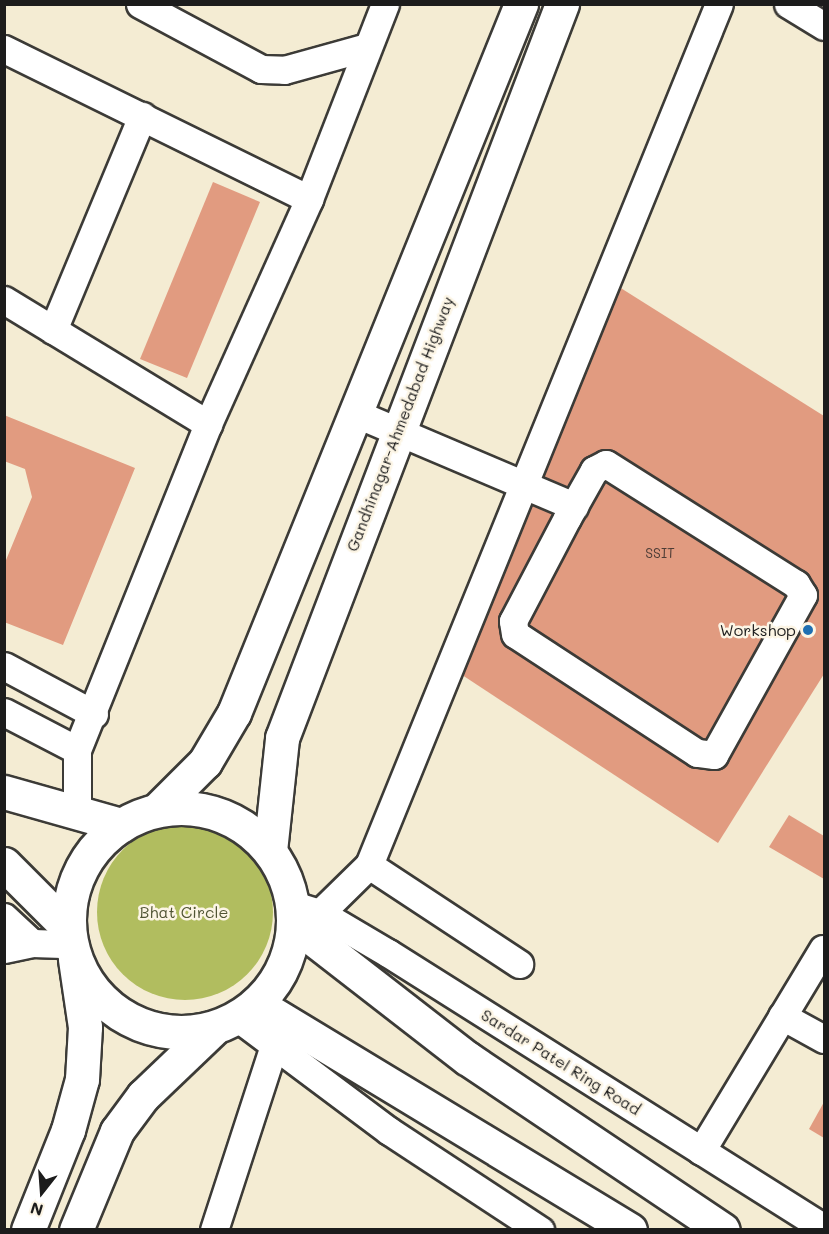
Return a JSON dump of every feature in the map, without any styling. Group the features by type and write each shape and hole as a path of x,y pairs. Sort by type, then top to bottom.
{"main road":[{"path":"28,1230 68,1130 82,1079 85,1027 71,944 70,898 80,869 97,844 121,825 157,810 205,762 234,713 357,414 521,4"},
{"name":"Gandhinagar-Ahmedabad Highway","path":"270,851 282,738 562,4"},
{"path":"4,792 121,825"},
{"path":"157,810 219,814 247,829 270,851 303,914 467,1058 723,1230"},
{"path":"4,864 71,944 91,989 136,1022 179,1033 236,1017 630,1230"},
{"path":"76,1230 117,1131 143,1096 236,1017 289,954 303,914"}],"street":[{"path":"140,4 261,69 284,70 367,47"},
{"path":"77,814 77,750 94,714 208,424 309,199 385,4"},
{"path":"303,914 369,865 719,4"},
{"path":"788,4 825,26"},
{"path":"4,49 309,199"},
{"path":"53,330 142,116"},
{"path":"4,300 208,424"},
{"path":"357,414 525,483 574,506"},
{"path":"614,467 801,589 802,600 714,755 697,753 515,634 513,621 574,506 594,470 614,467"},
{"path":"4,666 94,714"},
{"path":"4,712 77,750"},
{"path":"369,865 519,964"},
{"name":"Sardar Patel Ring Road","path":"303,914 701,1150 825,1228"},
{"path":"4,917 32,943"},
{"path":"4,949 32,943 71,944"},
{"path":"701,1150 823,950"},
{"path":"782,1016 825,1039"},
{"path":"236,1017 273,1048 540,1230"},
{"path":"214,1230 273,1048"}],"green space":[{"name":"Bhat Circle","path":"185,824 219,831 234,839 247,850 258,863 266,878 273,912 266,946 258,961 247,974 234,985 219,993 185,1000 151,993 136,985 123,974 112,961 104,946 97,912 104,878 112,863 123,850 136,839 151,831"}],"building":[{"path":"213,182 260,202 187,378 140,359"},
{"path":"608,280 824,416 824,674 718,843 450,667"},
{"path":"4,415 135,468 63,645 4,622 4,565 32,497 25,469 4,461"},
{"path":"789,815 824,836 824,879 769,847"},
{"path":"824,1102 824,1138 809,1129"}],"place":[{"name":"Workshop","path":"808,630"}]}
